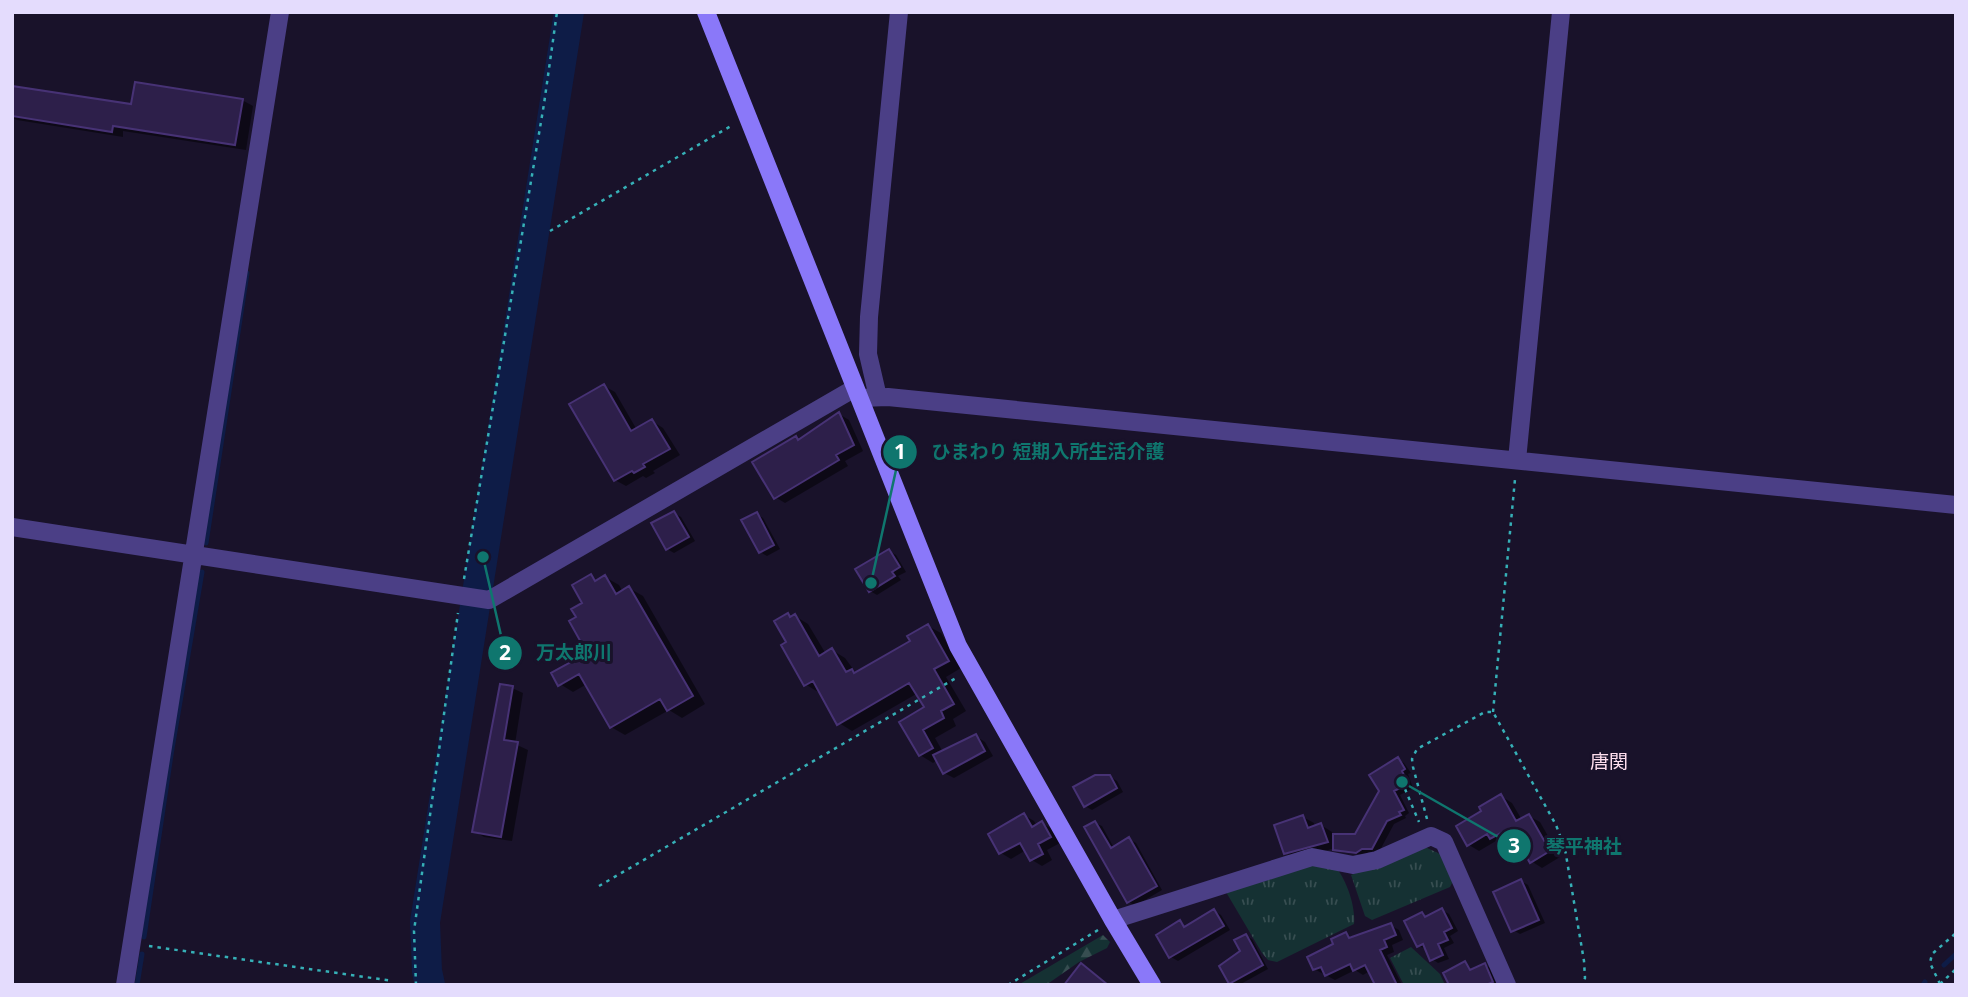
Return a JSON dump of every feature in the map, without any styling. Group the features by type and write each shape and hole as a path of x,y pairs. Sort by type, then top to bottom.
{"street":[{"path":"125,985 280,12"},
{"path":"706,12 864,394 958,646 1112,920 1152,985"},
{"path":"864,394 899,12"},
{"path":"1517,460 1561,12"},
{"path":"12,527 486,600 864,394 1956,505"},
{"path":"1112,920 1312,857 1353,865 1377,860 1428,837 1444,842 1507,985"}],"path":[{"path":"416,985 414,931 461,596 540,131 557,12"},
{"path":"550,231 748,116"},
{"path":"1517,460 1493,712 1556,825 1565,849 1584,961 1585,978 1582,985"},
{"path":"599,886 971,670"},
{"path":"1428,837 1412,759 1417,749 1485,712 1493,712"},
{"path":"1405,789 1428,837"},
{"path":"1008,985 1112,920"},
{"path":"1956,933 1932,954 1930,963 1940,984 1956,969"},
{"path":"132,944 393,981"}],"green space":[{"path":"1423,846 1442,855 1453,881 1450,887 1372,920 1365,916 1351,875"},
{"path":"1311,865 1337,869 1350,895 1354,924 1277,962 1268,960 1226,892"},
{"path":"1103,935 1110,942 1107,948 1079,962 1046,985 1018,985"},
{"path":"1411,947 1440,974 1445,985 1404,985 1390,958"}],"building":[{"path":"135,82 243,99 235,145 113,126 112,132 12,116 12,86 131,104"},
{"path":"604,384 631,431 652,419 670,449 643,464 645,467 614,481 569,404"},
{"path":"839,412 854,445 836,455 839,460 774,499 752,462 796,436 798,440"},
{"path":"674,511 689,537 666,550 651,523"},
{"path":"757,512 774,545 759,553 741,520"},
{"path":"889,549 900,567 892,572 895,576 869,592 855,569"},
{"path":"591,574 595,581 605,575 616,594 629,586 693,696 667,711 660,699 610,728 579,674 558,686 551,673 587,653 569,621 576,617 571,609 582,603 572,585"},
{"path":"788,613 790,617 795,614 819,656 832,648 846,672 852,669 854,673 910,641 907,636 928,624 949,661 934,669 954,704 941,711 944,718 923,730 933,748 919,756 899,722 924,707 909,683 837,725 813,681 804,686 781,645 786,642 774,621"},
{"path":"500,684 513,686 504,740 518,742 501,837 472,832"},
{"path":"976,734 985,751 943,774 933,755"},
{"path":"1398,757 1405,769 1402,771 1408,784 1394,791 1404,810 1399,812 1401,815 1387,821 1372,849 1362,849 1356,853 1333,850 1333,834 1355,834 1379,791 1369,775"},
{"path":"1095,775 1110,775 1117,788 1084,807 1073,787"},
{"path":"1501,794 1516,821 1529,814 1550,851 1530,863 1510,828 1490,839 1487,834 1467,846 1456,826 1481,811 1479,807"},
{"path":"1024,813 1032,827 1042,821 1051,837 1038,844 1043,854 1030,861 1020,843 999,854 988,834"},
{"path":"1303,815 1308,828 1321,823 1328,842 1284,854 1274,825"},
{"path":"1095,821 1111,848 1129,837 1157,886 1127,903 1084,827"},
{"path":"1521,879 1539,920 1511,932 1493,892"},
{"path":"1442,908 1452,928 1444,932 1448,940 1438,944 1443,955 1430,961 1423,944 1417,947 1404,921 1422,912 1425,917"},
{"path":"1214,909 1224,926 1169,958 1156,935 1180,920 1184,927"},
{"path":"1391,923 1396,935 1384,940 1387,947 1380,950 1397,985 1375,985 1365,965 1353,971 1350,964 1325,976 1321,967 1313,970 1307,957 1333,944 1331,939 1346,932 1349,938"},
{"path":"1246,934 1263,965 1229,984 1219,966 1240,951 1234,940"},
{"path":"1465,961 1470,970 1485,963 1493,982 1486,985 1449,985 1443,973"},
{"path":"1081,963 1108,985 1064,985"}],"waterway":[{"path":"430,985 425,922 569,12"},
{"path":"206,543 247,273"},
{"path":"144,937 202,572"},
{"path":"137,985 142,954"},
{"path":"1944,965 1956,954"}],"place":[{"name":"万太郎川","path":"483,557"},
{"name":"ひまわり 短期入所生活介護","path":"871,583"},
{"name":"琴平神社","path":"1402,782"}],"district":[{"name":"唐関","path":"1609,761"}]}
